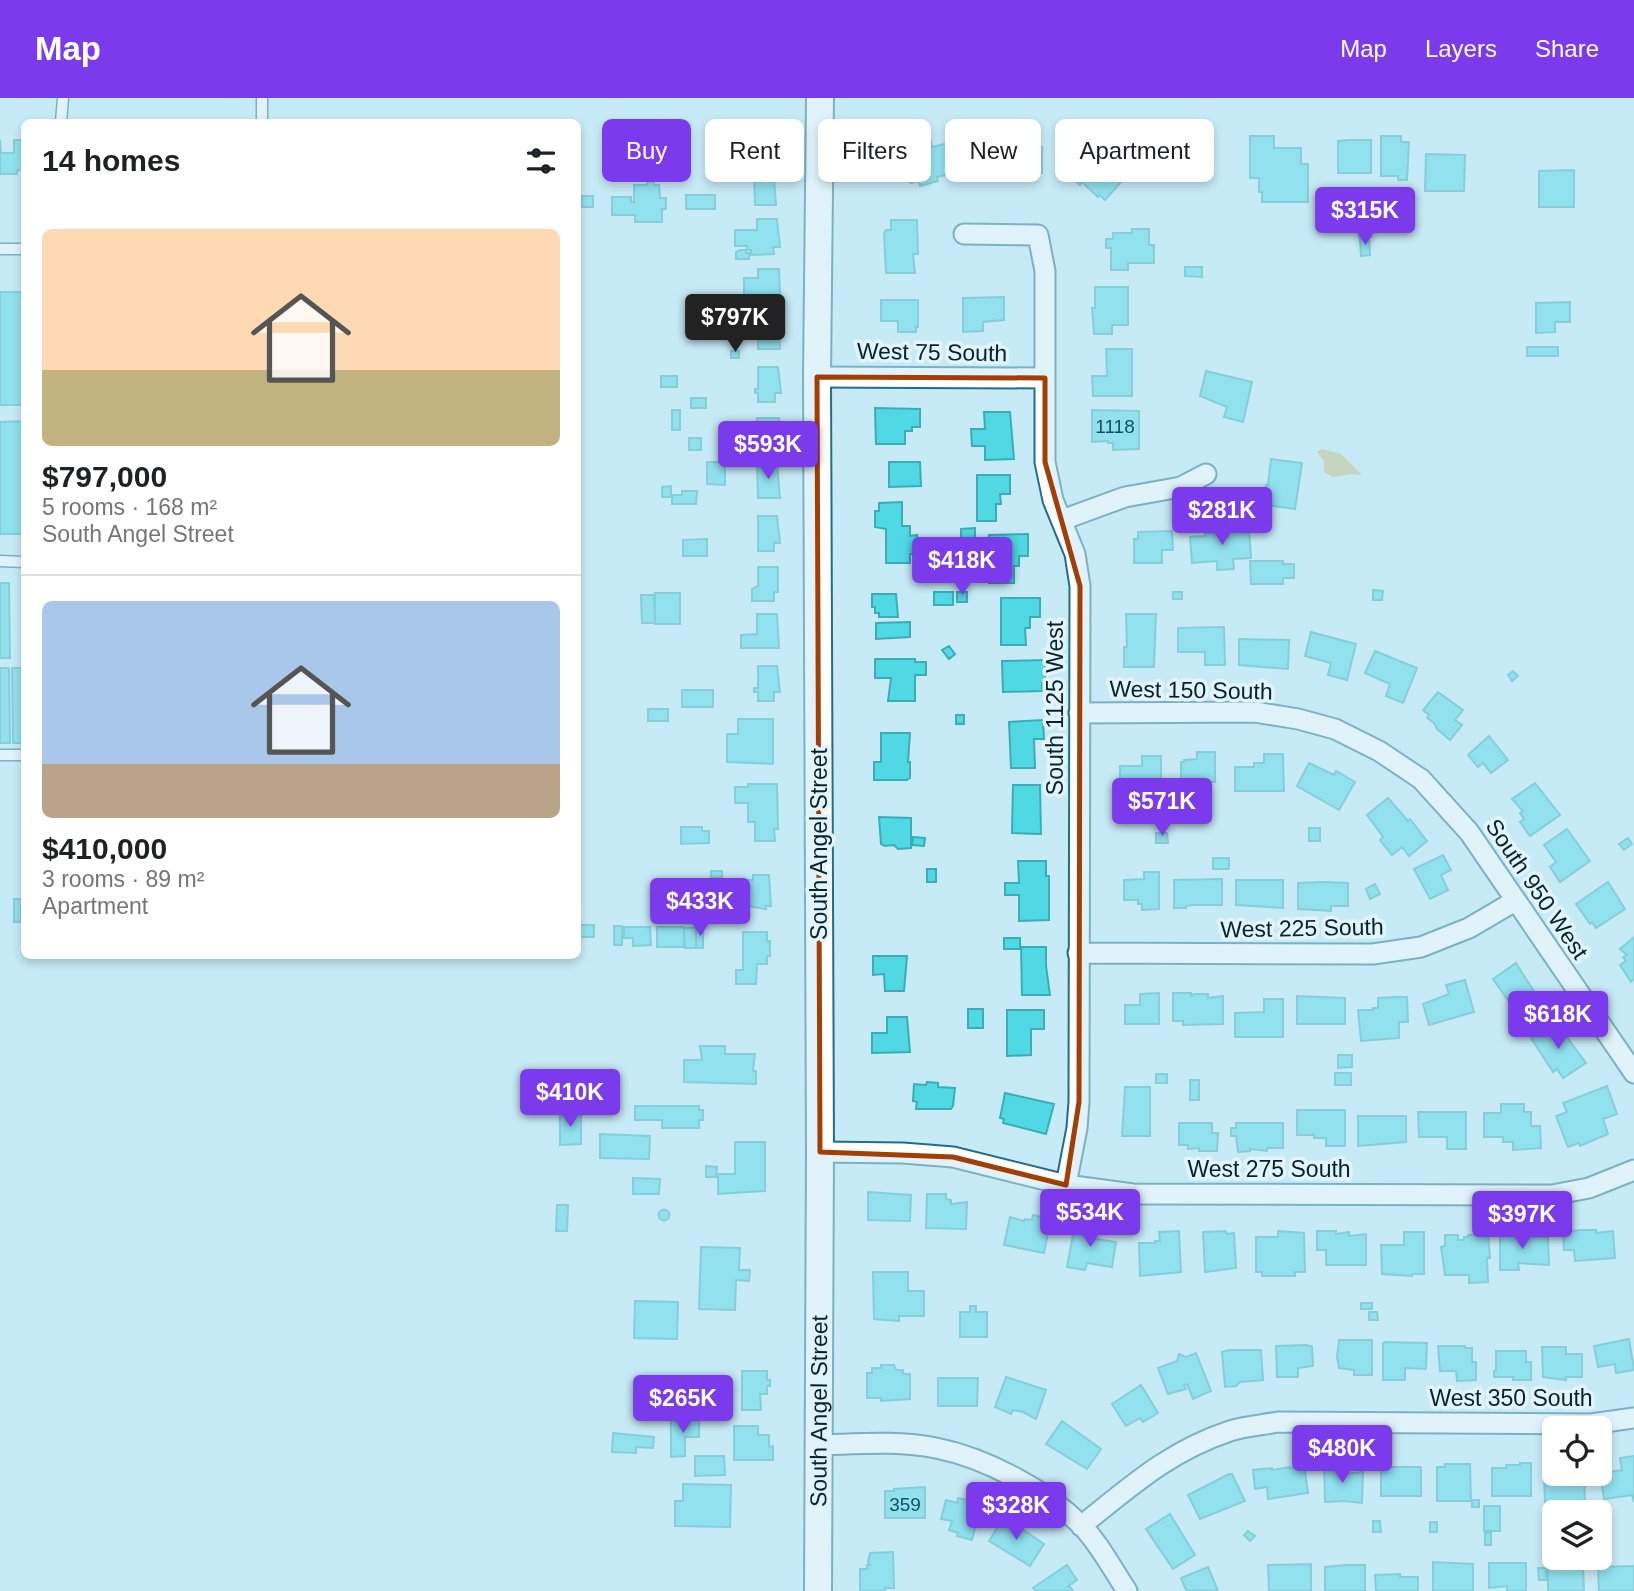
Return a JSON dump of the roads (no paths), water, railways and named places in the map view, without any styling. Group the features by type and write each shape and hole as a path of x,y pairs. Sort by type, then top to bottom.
{"main road":[{"name":"South Angel Street","path":"818,1591 820,1152 817,377 820,98"}],"street":[{"name":"South 1125 West","path":"964,234 1038,235 1045,271 1045,462 1053,500 1075,554 1080,586 1079,1102 1066,1185"},
{"name":"West 75 South","path":"817,377 1045,378"},
{"path":"1062,520 1125,497 1181,487 1206,474"},
{"name":"West 150 South","path":"1079,713 1255,712 1335,729 1379,751"},
{"name":"South 950 West","path":"1379,751 1421,779 1469,832 1634,1073"},
{"name":"West 225 South","path":"1079,953 1374,954 1421,947 1469,928 1515,901"},
{"name":"West 275 South","path":"820,1152 903,1153 953,1157 1066,1185 1133,1194 1552,1195 1589,1188 1634,1170"},
{"name":"West 350 South","path":"1081,1526 1120,1492 1157,1466 1193,1446 1232,1430 1278,1422 1591,1424 1634,1418"},
{"path":"818,1444 898,1443 936,1448 982,1462 1025,1482 1081,1526 1127,1591"}],"lane":[{"path":"61,119 63,98"},
{"path":"262,98 262,119"},
{"path":"0,249 21,249"},
{"path":"0,561 21,562"},
{"path":"0,755 21,755"}]}
